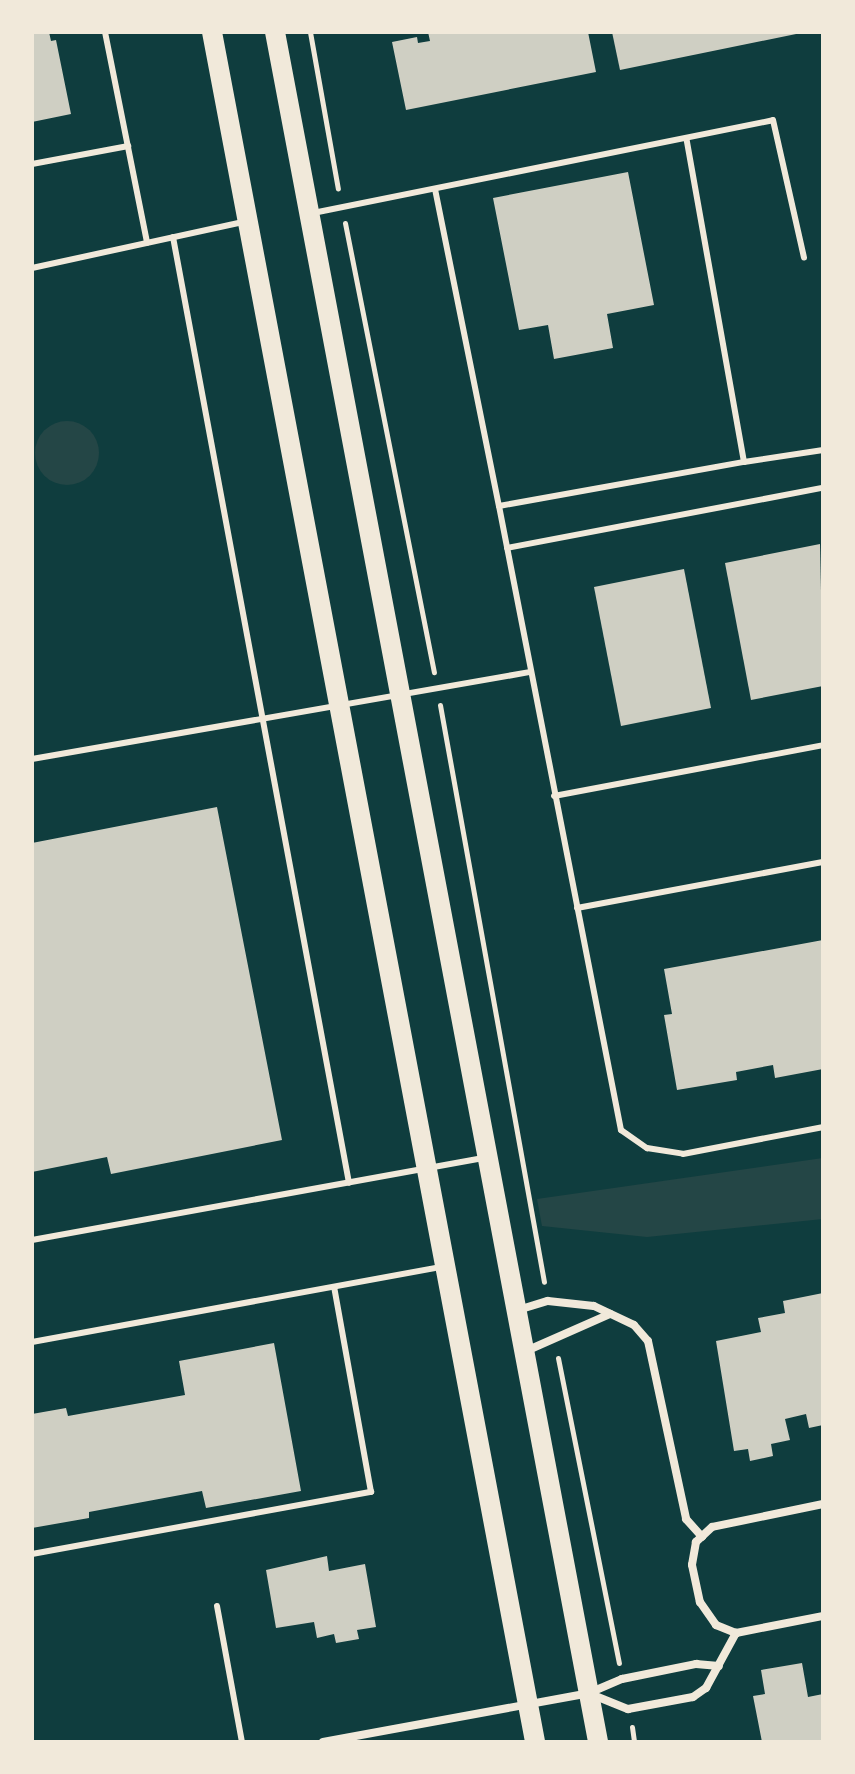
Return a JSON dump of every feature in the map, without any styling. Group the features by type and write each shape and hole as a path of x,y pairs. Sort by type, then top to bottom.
{"main road":[{"path":"212,32 535,1742"},
{"path":"275,32 598,1742"}],"street":[{"path":"518,1310 548,1301 594,1306 634,1325 648,1341 686,1519 702,1537"},
{"path":"526,1351 610,1314"},
{"path":"823,1504 727,1523 702,1537 692,1565 700,1602 716,1625 736,1633 823,1616"},
{"path":"589,1693 628,1709 693,1697 706,1688 736,1633"},
{"path":"323,1742 589,1693 622,1679 696,1664 719,1666"}],"lane":[{"path":"105,32 147,243"},
{"path":"310,214 773,120 804,258"},
{"path":"686,138 744,462"},
{"path":"32,164 128,146"},
{"path":"435,189 621,1130 647,1148 683,1154 823,1127"},
{"path":"32,268 248,220"},
{"path":"173,237 266,720 349,1183"},
{"path":"499,506 823,450"},
{"path":"507,548 823,488"},
{"path":"32,759 339,709 530,672"},
{"path":"554,796 823,745"},
{"path":"577,908 823,862"},
{"path":"32,1240 489,1157"},
{"path":"32,1342 445,1266"},
{"path":"32,1554 371,1492 334,1287"},
{"path":"217,1606 242,1742"}],"path":[{"path":"310,32 437,690 548,1301"},
{"path":"554,1338 622,1679"},
{"path":"628,1709 634,1742"}],"shaded area":[{"path":"61,421 73,421 90,430 97,441 97,465 90,476 73,485 61,485 49,480 40,471 35,459 35,447 40,435 49,426"},
{"path":"823,1158 823,1219 647,1237 542,1226 537,1199"}],"building":[{"path":"32,32 49,32 51,41 56,40 71,114 32,122"},
{"path":"428,32 588,32 596,72 406,110 392,42 417,37 418,43 430,41"},
{"path":"612,32 801,32 801,33 620,70"},
{"path":"628,172 654,305 607,314 613,348 554,359 548,325 519,330 493,198"},
{"path":"820,544 823,686 751,700 725,563"},
{"path":"684,569 711,708 621,726 594,587"},
{"path":"217,807 282,1140 111,1174 107,1157 32,1172 32,843"},
{"path":"823,940 823,1069 775,1078 773,1065 736,1072 737,1080 677,1090 664,1015 672,1014 664,969"},
{"path":"823,1293 823,1425 809,1428 806,1414 785,1419 790,1440 771,1444 773,1456 750,1461 748,1449 734,1451 716,1341 761,1332 758,1318 785,1313 783,1301"},
{"path":"274,1343 301,1491 206,1508 202,1491 89,1512 89,1518 32,1528 32,1414 66,1408 68,1416 185,1395 179,1361"},
{"path":"327,1556 329,1571 365,1564 376,1627 357,1630 359,1639 336,1643 334,1634 317,1638 314,1622 276,1628 266,1570"},
{"path":"802,1663 808,1697 823,1694 823,1742 762,1742 753,1696 765,1694 761,1670"}]}
